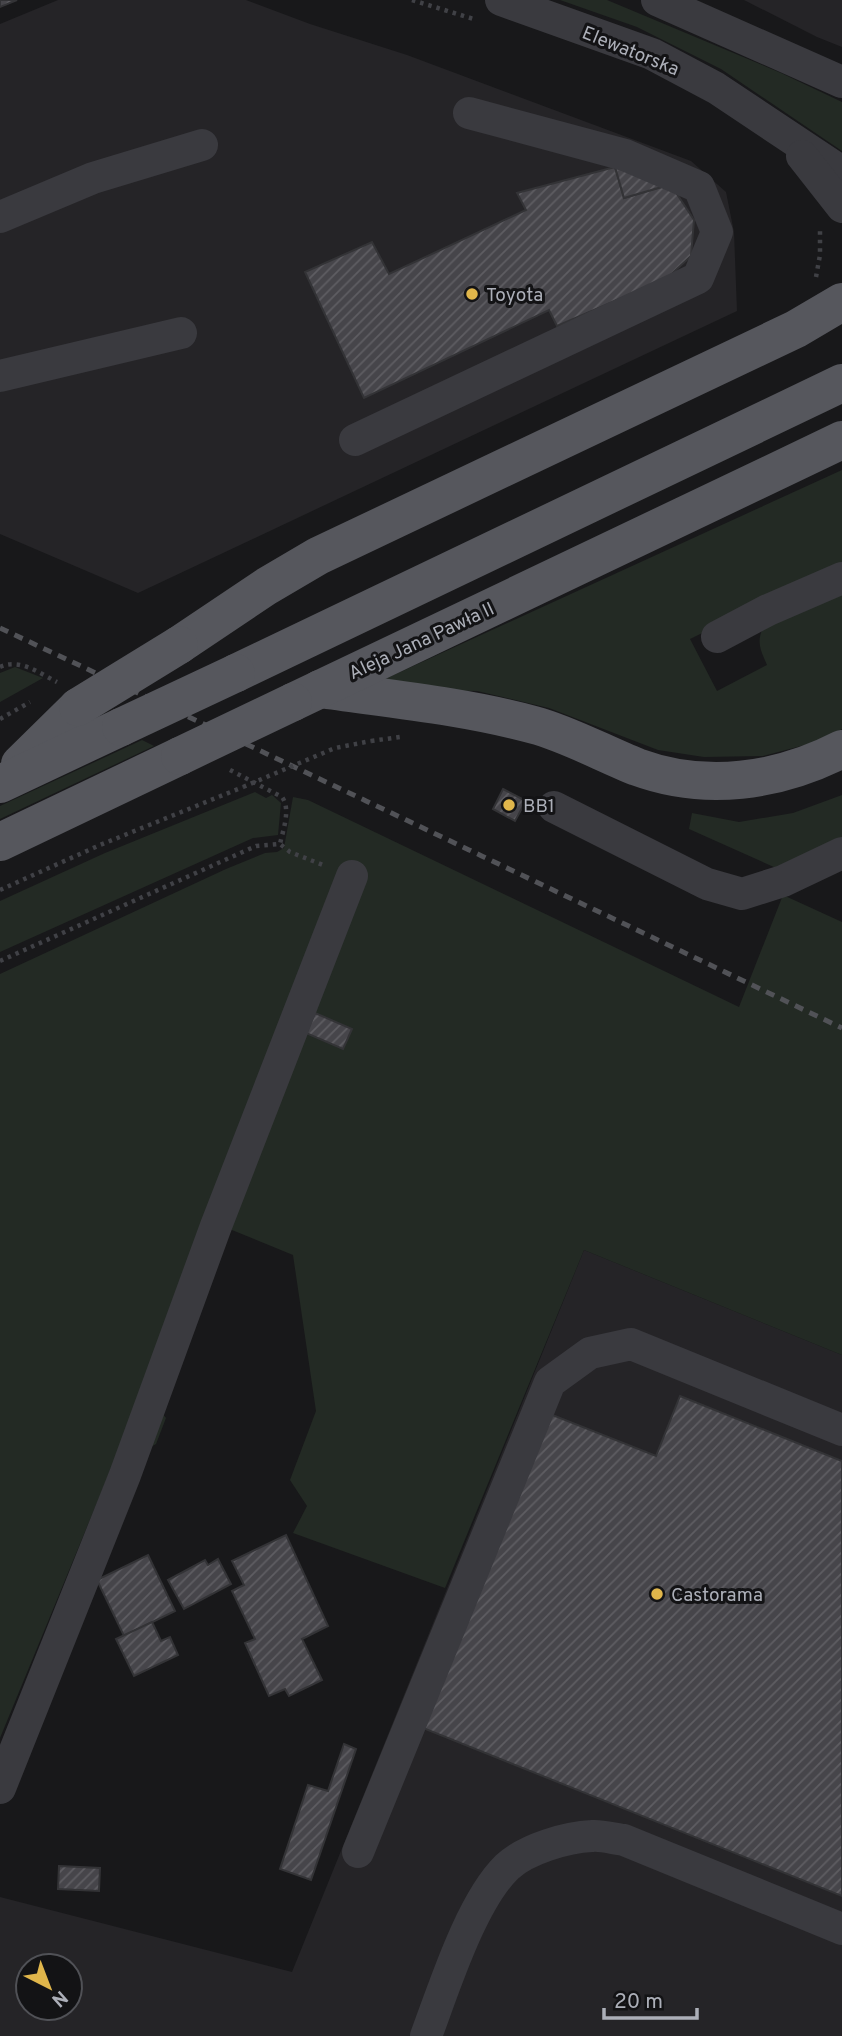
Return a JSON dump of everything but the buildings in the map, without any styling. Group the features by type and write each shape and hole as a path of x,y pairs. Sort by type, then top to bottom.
{"main road":[{"path":"0,784 78,707 318,556 796,330 842,302"},
{"path":"0,784 828,389"},
{"name":"Aleja Jana Pawła II","path":"0,842 839,441"},
{"path":"306,695 492,715 538,726 640,768 679,778 729,783 777,775 842,749"}],"street":[{"name":"Elewatorska","path":"500,0 652,54 716,88 842,172"},
{"path":"657,0 842,82"},
{"path":"355,440 698,278 717,232 699,187 625,155 469,113"},
{"name":"Elewatorska","path":"788,138 842,207"},
{"path":"0,217 93,178 202,145"},
{"path":"0,376 181,332"},
{"path":"717,637 768,610 842,578"},
{"path":"554,807 707,884 742,894 783,881 842,853"},
{"path":"0,1788 124,1475 216,1226 352,876"},
{"path":"358,1852 550,1382 590,1353 632,1344 842,1430"},
{"path":"426,2036 467,1932 484,1899 507,1867 530,1851 559,1842 593,1836 624,1840 842,1929"}],"path":[{"path":"0,719 36,699"},
{"path":"0,890 100,845 335,748 371,741"},
{"path":"0,961 256,846 280,844 290,852 352,876"}],"shaded area":[{"path":"58,0 246,0 407,55 691,161 726,192 734,232 737,311 138,593 0,534 0,24"},
{"path":"560,0 607,0 781,73 842,102 842,151 721,69 637,27"},
{"path":"744,0 842,0 842,47 817,37"},
{"path":"842,470 842,568 827,572 690,639 717,691 767,665 760,642 763,628 842,588 842,729 820,741 763,756 704,757 658,750 549,708 477,691 363,689"},
{"path":"15,667 43,678 0,702 0,673"},
{"path":"142,740 154,746 0,819 0,806"},
{"path":"255,792 266,798 272,795 281,803 278,835 253,838 0,952 0,901 105,853"},
{"path":"842,795 842,845 785,872 689,829 692,813 739,822 793,813"},
{"path":"293,797 308,800 739,1007 783,895 842,922 842,1355 584,1250 445,1588 293,1533 307,1506 290,1480 316,1411 293,1255 227,1228 155,1405 166,1418 156,1444 110,1471 0,1738 0,974 226,869 284,848"},
{"path":"584,1250 842,1355 842,2036 0,2036 0,1897 292,1972"}],"railway":[{"path":"0,628 842,1028"}],"place":[{"name":"Toyota","path":"472,294"},
{"name":"BB1","path":"509,805"},
{"name":"Castorama","path":"657,1594"}]}
